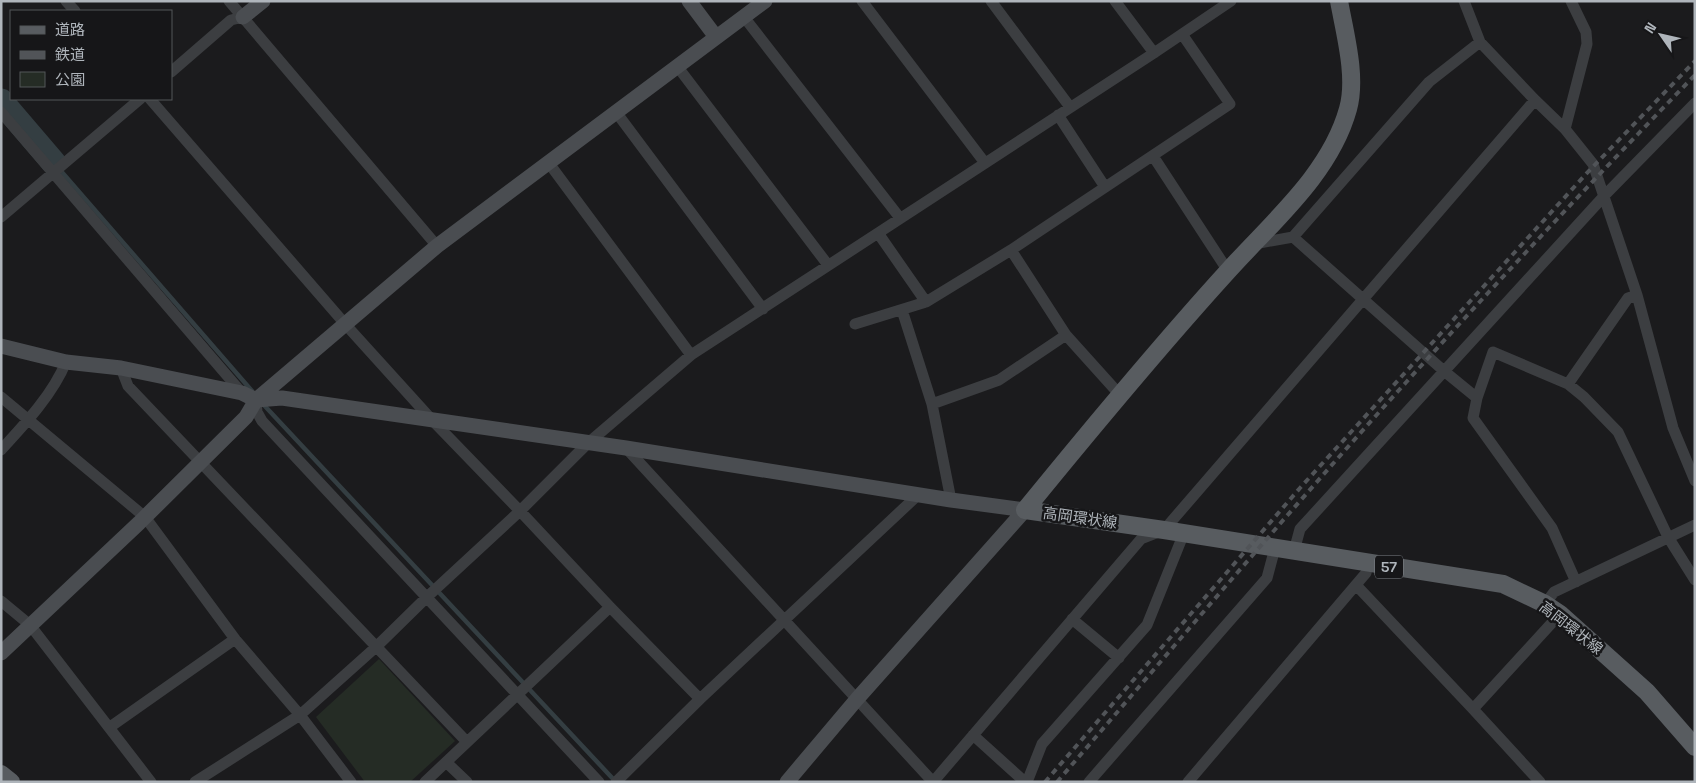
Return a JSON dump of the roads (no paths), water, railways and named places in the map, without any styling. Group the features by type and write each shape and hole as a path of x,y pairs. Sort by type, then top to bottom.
{"main road":[{"name":"高岡環状線","path":"1024,510 1120,395 1320,169 1340,135 1349,107 1352,78 1339,1"},
{"name":"高岡環状線","path":"1024,510 1184,533 1503,584 1545,604 1560,614 1647,692 1695,747"},
{"path":"1,774 10,782"}],"street":[{"path":"229,1 437,246"},
{"path":"172,71 232,20 243,17 263,1"},
{"path":"689,1 716,37"},
{"path":"1,653 145,517 246,417 262,398 437,246 765,1"},
{"path":"862,1 985,163"},
{"path":"990,1 1070,107"},
{"path":"1115,1 1154,53"},
{"path":"195,782 214,777 300,715 376,647 427,596 520,511 587,444 691,355 1231,1"},
{"path":"1464,1 1480,42 1565,129 1593,164 1605,195 1637,295 1673,428 1695,481"},
{"path":"1565,129 1586,44 1586,32 1571,1"},
{"path":"744,17 900,218"},
{"path":"855,324 926,302 1011,250 1230,104 1182,34"},
{"path":"1254,244 1293,237 1429,82 1480,42"},
{"path":"677,66 828,264"},
{"path":"1,217 139,100"},
{"path":"151,100 346,325 432,420 700,699"},
{"path":"626,448 933,782 1141,538 1164,530 1535,100"},
{"path":"1294,551 1300,529 1605,195 1695,103"},
{"path":"1,112 57,169 242,393"},
{"path":"616,112 763,309"},
{"path":"1058,115 1105,187"},
{"path":"1153,156 1228,271"},
{"path":"548,162 691,355"},
{"path":"878,233 926,302"},
{"path":"1293,237 1477,398"},
{"path":"1011,250 1066,335 1120,395"},
{"path":"1568,384 1628,298 1637,295"},
{"path":"902,310 932,404 951,500"},
{"path":"932,404 999,380 1066,335"},
{"path":"1,346 66,362 121,368 262,398 282,398 587,444 626,448 1024,510"},
{"path":"1576,582 1552,528 1473,418 1477,398 1493,352 1568,384 1584,397 1618,432 1668,538 1695,580"},
{"path":"1,450 30,419 62,372 66,362"},
{"path":"121,368 128,386 467,742"},
{"path":"1,397 30,419 145,517 235,639 300,715 351,782"},
{"path":"262,398 257,412 262,421 599,782"},
{"path":"619,779 700,699 919,494"},
{"path":"787,782 857,699 1024,510"},
{"path":"1545,604 1554,592 1695,524"},
{"path":"973,735 1026,782 1042,744 1147,625 1184,533"},
{"path":"1088,782 1267,578 1275,548"},
{"path":"1188,782 1366,573 1368,563"},
{"path":"1356,585 1540,782"},
{"path":"1,600 30,625 151,782"},
{"path":"425,782 610,607"},
{"path":"1473,709 1560,614"},
{"path":"1072,619 1118,658"},
{"path":"110,727 235,639"},
{"path":"446,762 467,782"},
{"path":"1101,767 1102,782"}],"waterway":[{"path":"1,101 54,163"},
{"path":"54,163 252,391"},
{"path":"262,403 615,781"}],"railway":[{"path":"1045,782 1300,488 1586,174 1695,61"},
{"path":"1057,782 1355,439 1548,229 1695,75"}]}
